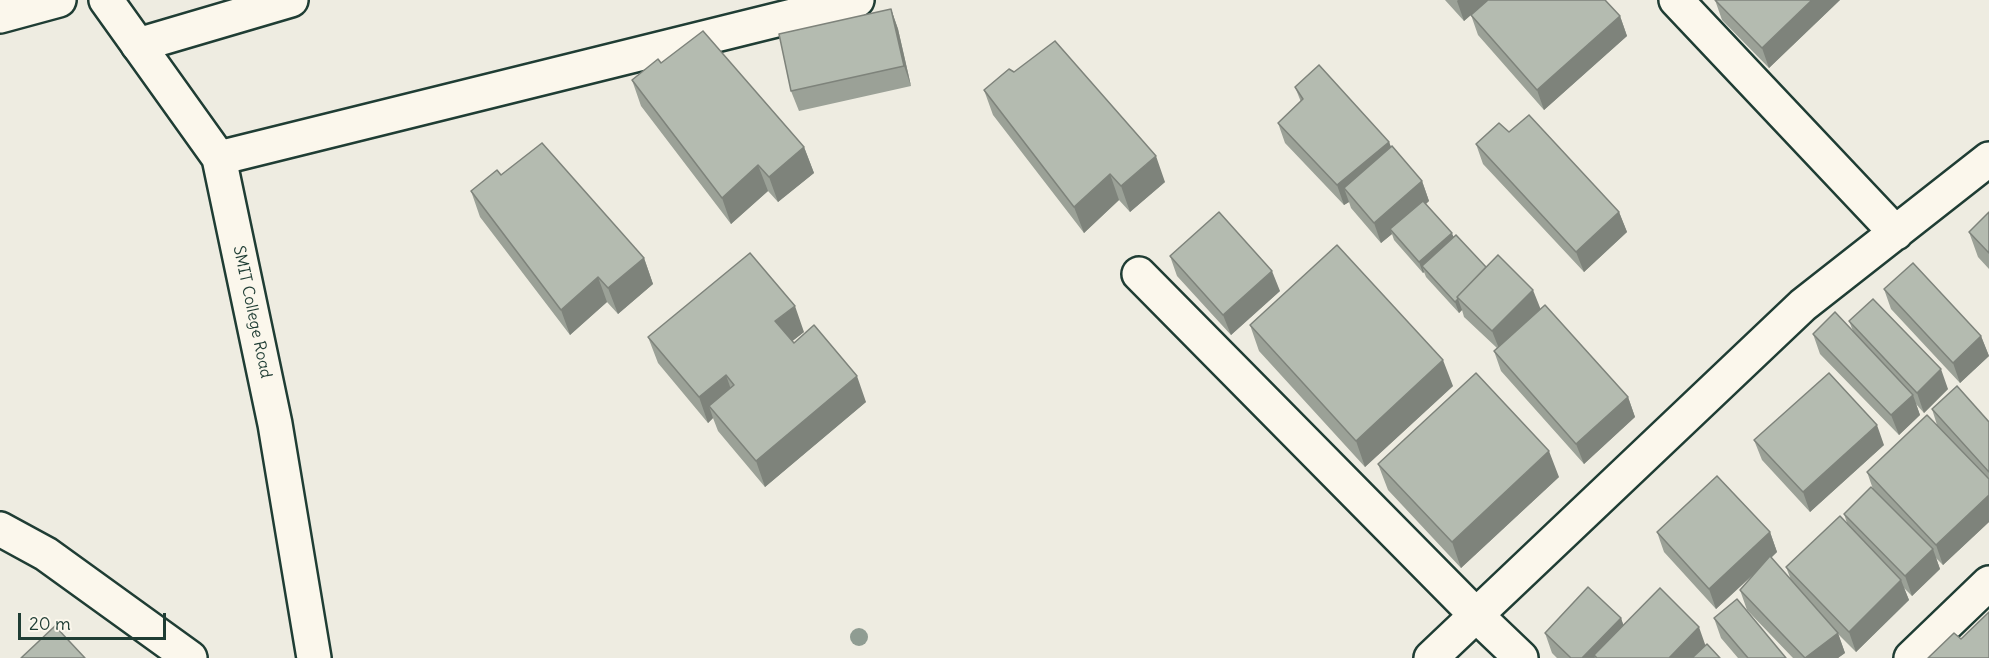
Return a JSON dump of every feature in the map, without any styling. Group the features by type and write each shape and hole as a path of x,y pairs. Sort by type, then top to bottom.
{"street":[{"path":"0,16 59,0"},
{"name":"SMIT College Road","path":"105,0 219,158 276,424 314,658"},
{"path":"138,45 291,0"},
{"path":"219,158 857,0"},
{"path":"1676,0 1896,233"},
{"path":"1431,658 1803,305 1989,159"},
{"path":"1139,274 1521,658"},
{"path":"0,529 46,554 190,658"},
{"path":"1911,658 1989,583"}],"building":[{"path":"1488,0 1605,0 1620,16 1537,90 1471,15"},
{"path":"1715,0 1812,0 1762,48"},
{"path":"891,9 904,66 791,91 779,34"},
{"path":"703,31 804,147 769,177 758,165 722,198 632,80 658,59 661,63"},
{"path":"1055,41 1156,156 1121,186 1110,174 1074,207 984,90 1009,69 1014,72"},
{"path":"1319,65 1389,142 1337,185 1278,123 1303,99 1295,87"},
{"path":"1529,115 1619,212 1576,252 1476,144 1499,123 1509,132"},
{"path":"542,143 644,258 608,288 598,277 561,310 471,191 497,170 501,175"},
{"path":"1392,146 1422,181 1374,223 1344,188"},
{"path":"1423,201 1452,233 1419,262 1390,229"},
{"path":"1219,212 1272,271 1223,315 1170,256"},
{"path":"1989,212 1989,253 1969,232"},
{"path":"1456,235 1486,267 1457,297 1455,302 1422,266"},
{"path":"1337,245 1443,360 1356,441 1250,325"},
{"path":"750,253 795,306 775,321 794,343 814,325 857,376 756,461 709,406 734,385 726,375 699,397 648,337"},
{"path":"1498,255 1533,290 1492,331 1457,297"},
{"path":"1913,263 1981,336 1953,363 1884,289"},
{"path":"1873,299 1941,369 1917,393 1849,321"},
{"path":"1545,305 1628,397 1576,444 1494,351"},
{"path":"1835,312 1913,395 1891,415 1813,334"},
{"path":"1476,373 1549,451 1452,542 1378,464"},
{"path":"1829,373 1877,425 1803,492 1754,440"},
{"path":"1957,386 1989,422 1989,472 1932,409"},
{"path":"1927,415 1989,479 1989,495 1936,545 1867,472"},
{"path":"1717,476 1770,532 1709,589 1657,532"},
{"path":"1871,487 1933,549 1905,576 1844,514"},
{"path":"1840,516 1901,580 1849,632 1786,567"},
{"path":"1770,556 1838,633 1805,658 1740,590"},
{"path":"1588,587 1621,618 1582,658 1571,658 1545,633"},
{"path":"1660,588 1699,627 1669,658 1597,658 1594,655"},
{"path":"1737,599 1786,658 1748,658 1714,618"},
{"path":"1989,612 1989,658 1928,658 1954,633 1961,639"},
{"path":"55,626 85,658 21,658"},
{"path":"1707,644 1720,658 1692,658"}]}
